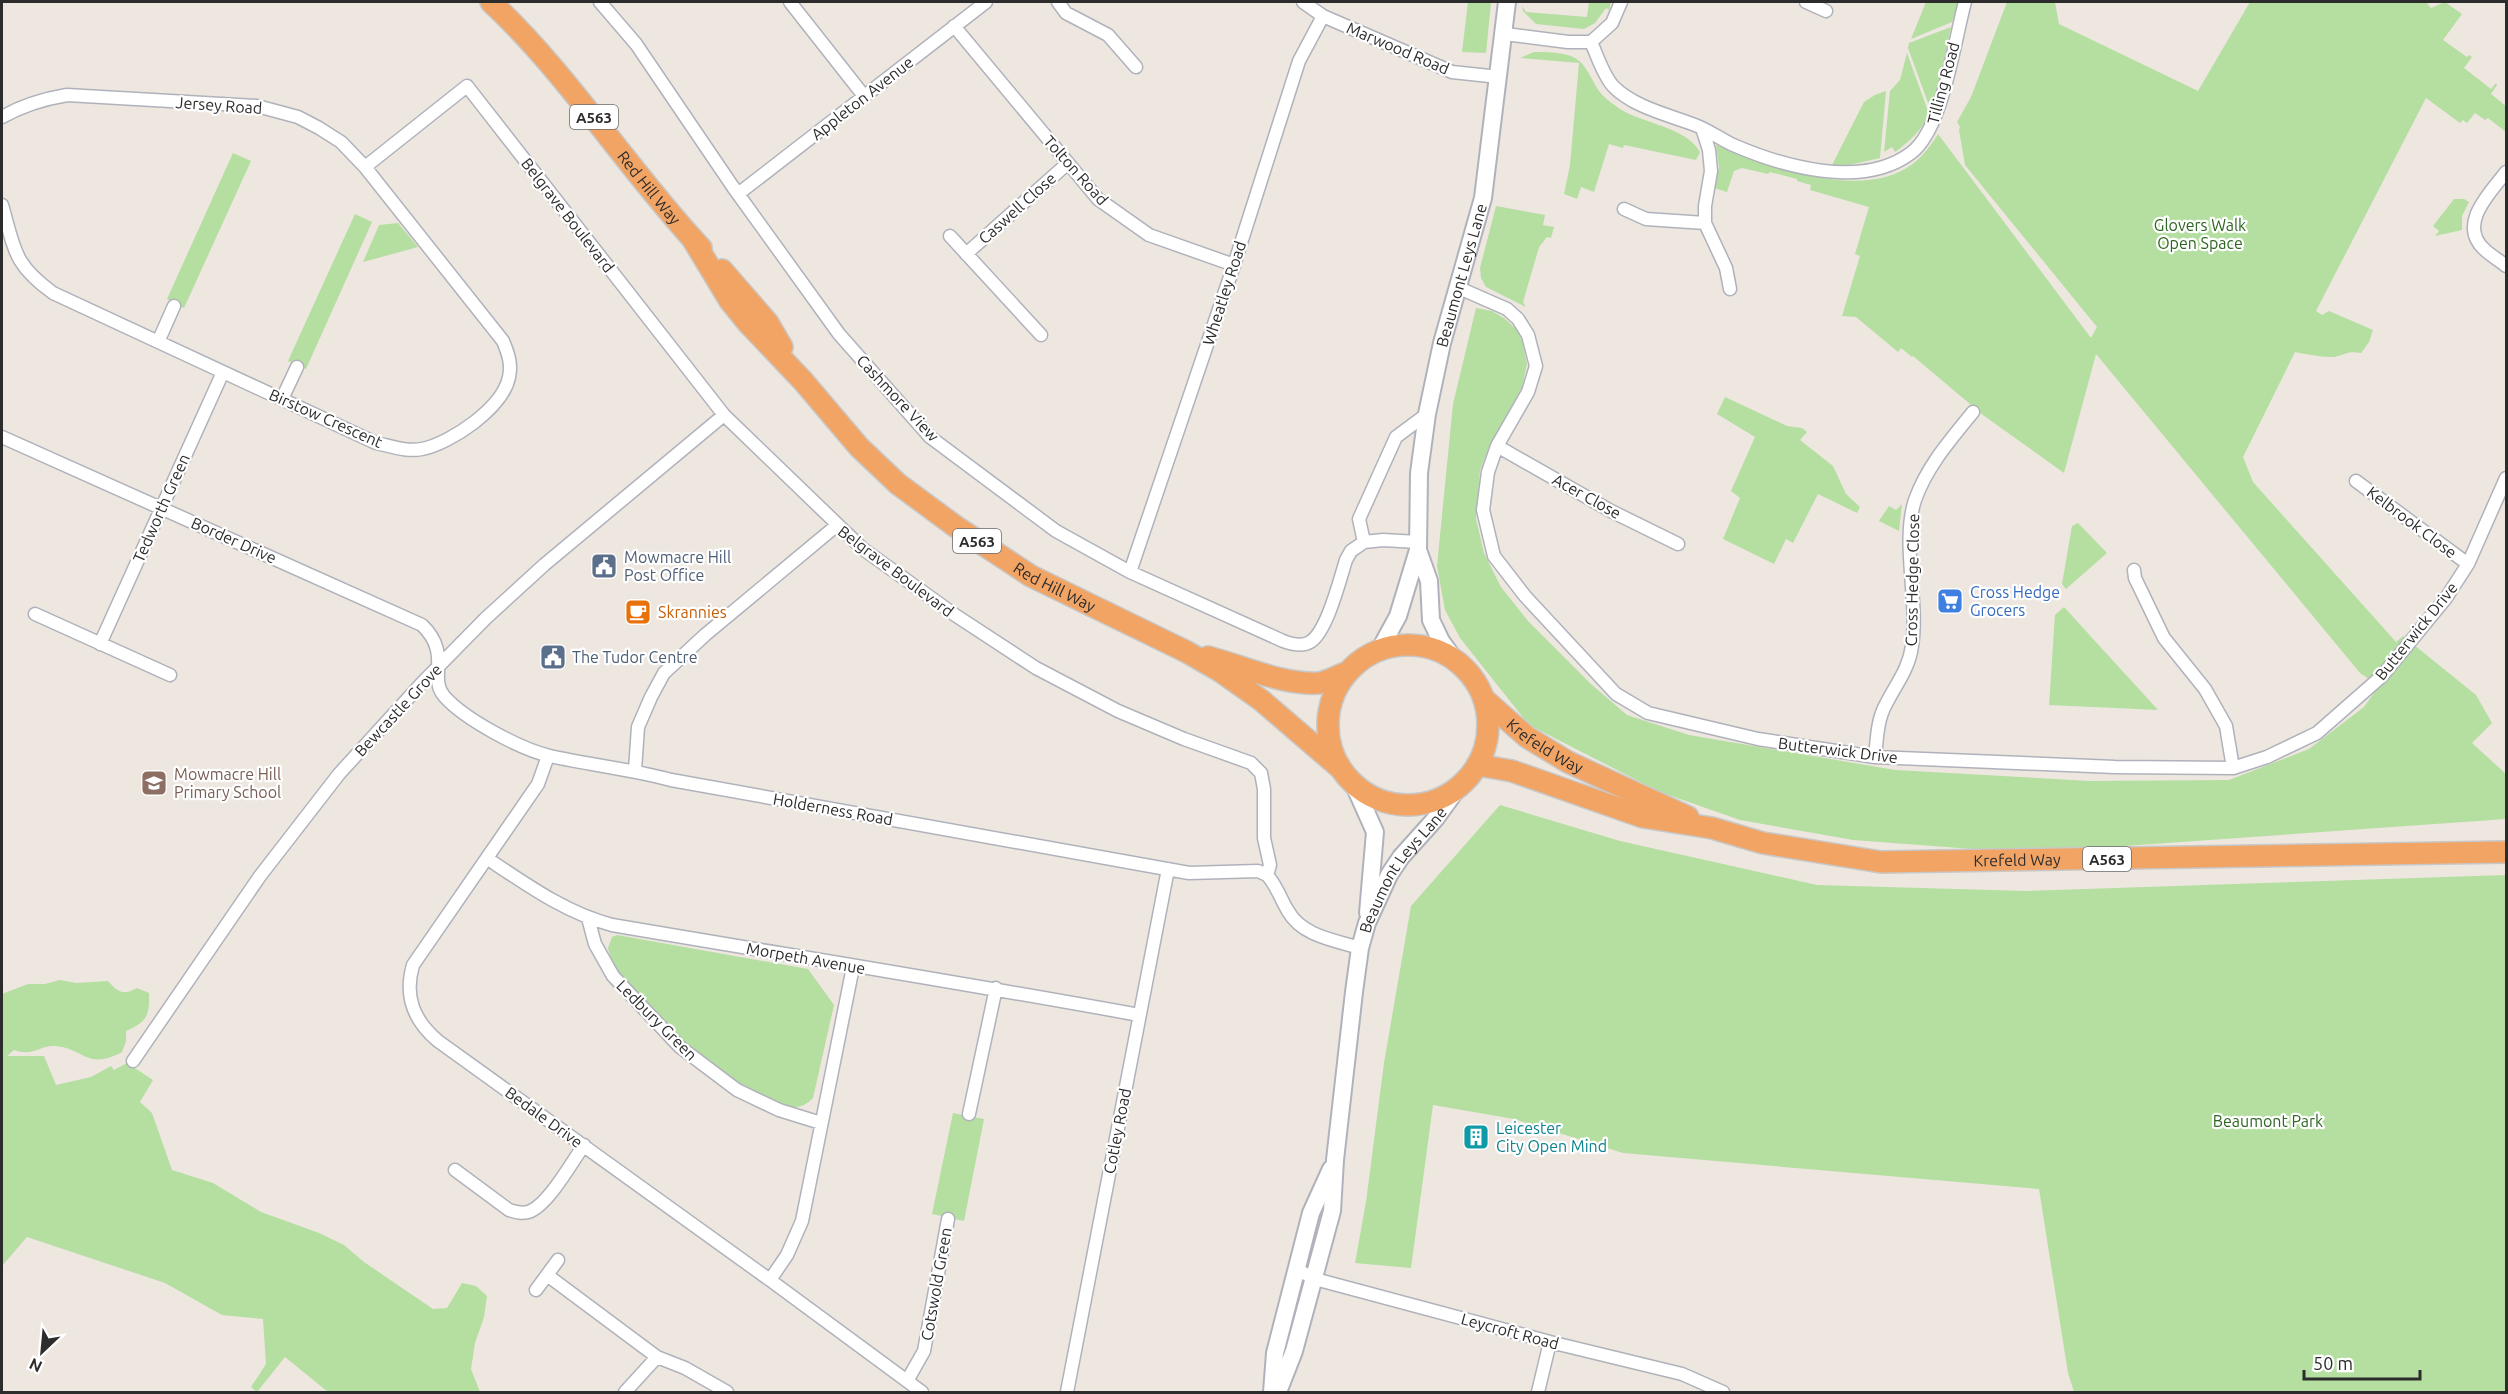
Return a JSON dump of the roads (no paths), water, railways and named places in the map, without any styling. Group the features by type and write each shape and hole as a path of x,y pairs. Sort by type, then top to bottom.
{"highway":[{"name":"Red Hill Way","path":"491,2 574,90 617,147 692,238 730,301 747,322 803,381 859,447 898,484 955,526 1031,576 1187,652 1220,671 1261,700 1339,767"},
{"path":"1396,645 1425,646 1438,650 1454,659 1473,677 1485,700 1488,732 1486,747 1478,765 1457,789 1436,801 1415,806 1397,805 1374,798 1354,785 1339,767 1330,747 1327,723 1332,698 1346,673 1369,654 1380,649 1396,645"},
{"name":"Red Hill Way","path":"1187,652 1243,666 1283,680 1320,683 1346,673"},
{"name":"Krefeld Way","path":"1485,700 1527,737 1568,762 1712,828"},
{"name":"Krefeld Way","path":"1478,765 1512,771 1643,817 1712,828 1763,843 1881,862 2506,852"}],"street":[{"name":"Cashmore View","path":"600,2 636,44 738,194 839,333 930,436 1056,531 1130,572 1296,645 1310,642 1320,632 1346,560 1351,551 1364,542"},
{"path":"790,2 864,96"},
{"name":"Appleton Avenue","path":"738,194 986,2"},
{"path":"1058,2 1066,13 1108,35 1136,68"},
{"name":"Marwood Road","path":"1303,2 1323,16 1452,72 1499,77"},
{"name":"Beaumont Leys Lane","path":"1380,649 1398,616 1418,546 1419,473 1427,414 1442,343 1483,198 1507,2"},
{"path":"1504,34 1568,42 1591,42 1612,22 1621,2"},
{"path":"1806,2 1826,11"},
{"name":"Tilling Road","path":"1591,42 1612,85 1628,99 1702,128 1758,155 1808,168 1854,172 1892,163 1910,154 1926,138 1934,123 1965,2"},
{"name":"Wheatley Road","path":"1130,572 1234,265 1299,61 1323,16"},
{"name":"Tolton Road","path":"954,26 1098,199 1149,235 1234,265"},
{"name":"Belgrave Boulevard","path":"365,167 467,86 724,415 836,526 863,549 955,615 1036,668 1118,711 1251,763 1261,773 1264,789 1264,838 1270,865 1267,875"},
{"name":"Jersey Road","path":"2,117 44,98 67,95 257,106 298,117 319,128 340,142 365,167"},
{"path":"1702,128 1709,150 1711,171 1705,206 1705,223 1726,268 1730,289"},
{"name":"Caswell Close","path":"966,254 1068,163"},
{"name":"Birstow Crescent","path":"2,205 17,259 31,277 53,293 376,442 401,449 420,449 439,444 457,434 494,405 509,378 510,359 503,341 365,167"},
{"path":"2506,172 2475,217 2474,232 2482,247 2506,266"},
{"path":"1624,209 1646,219 1705,223"},
{"name":"Caswell Close","path":"950,236 1041,336"},
{"name":"Butterwick Drive","path":"1459,288 1507,309 1518,319 1534,350 1536,366 1528,392 1497,446 1488,472 1484,500 1487,533 1494,556 1525,596 1616,694 1648,713 1758,739 1875,757 2115,767 2233,768 2267,757 2316,732 2382,676 2446,598 2468,564 2506,478"},
{"path":"158,342 174,306"},
{"path":"282,399 297,367"},
{"name":"Tedworth Green","path":"100,644 223,372"},
{"name":"Cross Hedge Close","path":"1875,757 1879,722 1885,705 1907,668 1912,646 1911,538 1915,501 1939,453 1973,412"},
{"path":"1418,546 1383,540 1364,542 1359,519 1396,436 1427,414"},
{"name":"Bewcastle Grove","path":"133,1060 260,876 331,784 422,683 486,618 544,565 724,415"},
{"name":"Border Drive","path":"2,437 422,626 433,636 438,648 439,667"},
{"name":"Acer Close","path":"1497,446 1611,511 1678,544"},
{"name":"Kelbrook Close","path":"2356,481 2468,564"},
{"path":"635,770 638,727 664,673 705,635 836,526"},
{"name":"Beaumont Leys Lane","path":"1418,546 1429,581 1431,620 1440,641 1454,659"},
{"path":"2134,570 2134,578 2164,638 2205,689 2226,726 2233,768"},
{"path":"35,614 170,675"},
{"name":"Holderness Road","path":"439,667 438,683 441,693 451,703 487,728 548,756 635,770 682,782 1189,873 1257,871 1267,875"},
{"name":"Bedale Drive","path":"548,756 538,784 416,960 409,978 411,1007 425,1030 438,1041 922,1392"},
{"name":"Beaumont Leys Lane","path":"1354,785 1375,832 1367,922"},
{"name":"Beaumont Leys Lane","path":"1367,922 1389,875 1401,857 1436,818 1457,789"},
{"name":"Morpeth Avenue","path":"488,859 537,892 588,918 612,925 853,967 996,988 1139,1015"},
{"name":"Cotley Road","path":"1067,1392 1168,869"},
{"path":"1267,875 1275,884 1295,922 1308,932 1360,948"},
{"name":"Ledbury Green","path":"588,918 595,944 613,975 680,1047 737,1090 779,1110 821,1123"},
{"path":"1278,1392 1291,1361 1332,1211 1335,1160 1360,948 1367,922"},
{"path":"770,1280 787,1255 802,1221 853,967"},
{"path":"969,1114 996,988"},
{"path":"455,1170 509,1209 519,1213 528,1212 544,1202 584,1145"},
{"path":"1272,1392 1275,1353 1311,1213 1335,1160"},
{"name":"Cotswold Green","path":"907,1381 924,1351 948,1219"},
{"path":"536,1290 558,1260"},
{"name":"Leycroft Road","path":"1298,1270 1315,1279 1550,1342 1682,1374 1723,1392"},
{"path":"547,1275 657,1357 685,1368 727,1392"},
{"path":"1538,1392 1550,1342"},
{"path":"625,1392 657,1357"}],"place":[{"name":"Mowmacre Hill Post Office","path":"604,566"},
{"name":"Cross Hedge Grocers","path":"1950,601"},
{"name":"Skrannies","path":"638,612"},
{"name":"The Tudor Centre","path":"553,657"},
{"name":"Mowmacre Hill Primary School","path":"154,783"},
{"name":"Leicester City Open Mind","path":"1476,1137"}],"park label":[{"name":"Glovers Walk Open Space","path":"2200,234"},
{"name":"Beaumont Park","path":"2268,1121"}]}
